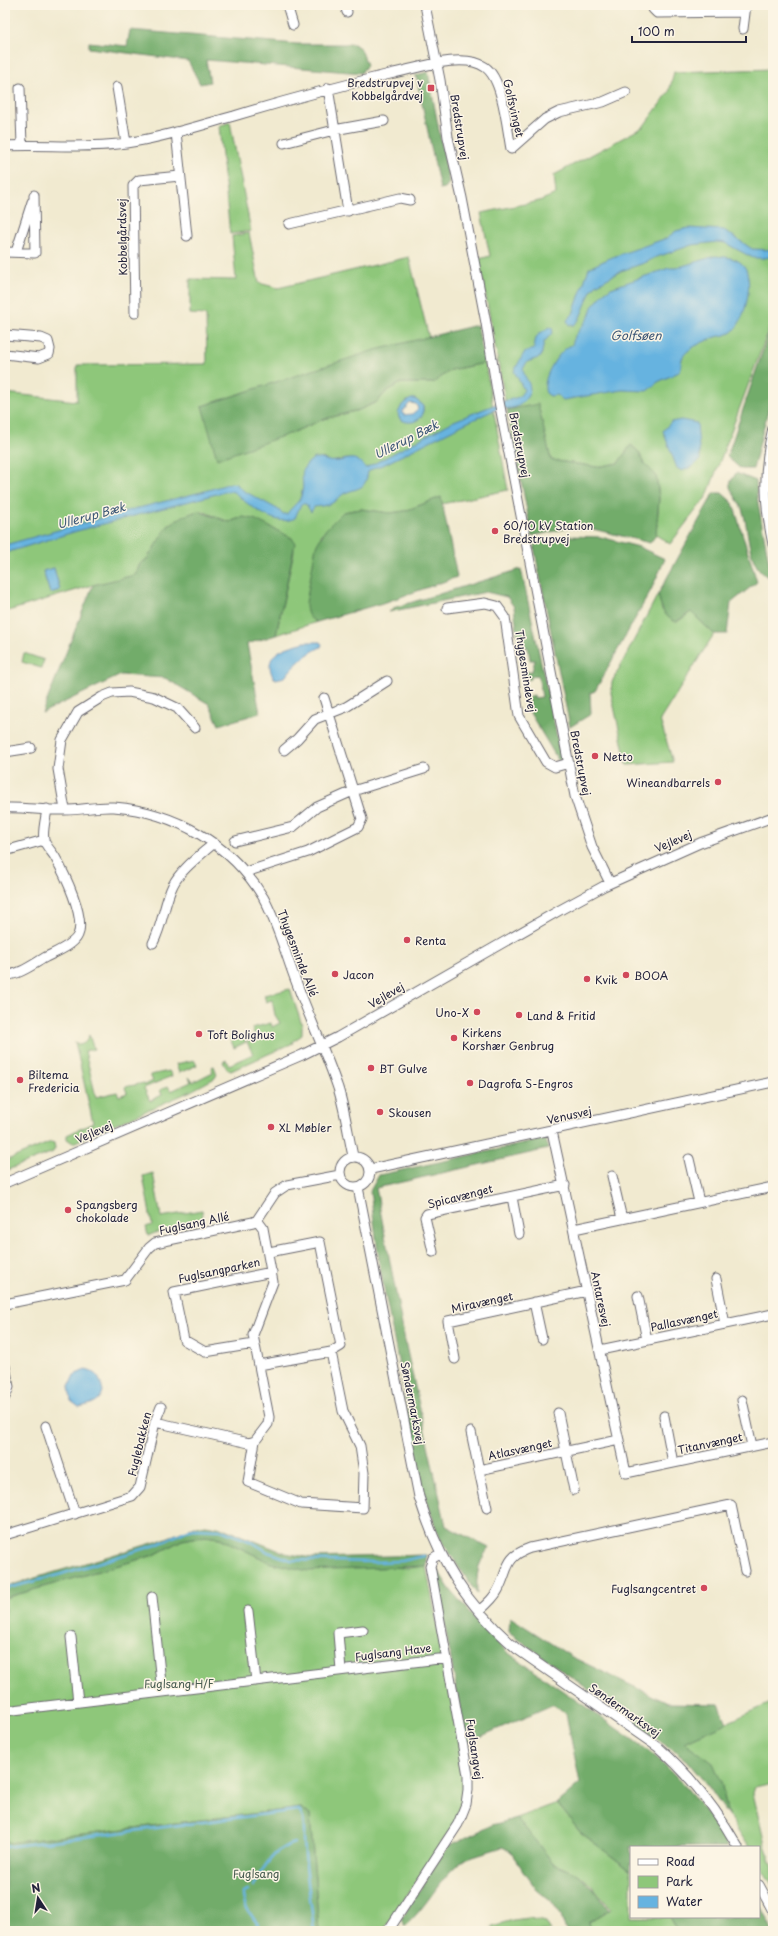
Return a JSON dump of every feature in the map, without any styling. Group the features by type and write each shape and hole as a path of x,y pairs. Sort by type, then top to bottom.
{"street":[{"path":"287,5 293,25"},
{"name":"Bredstrupvej","path":"425,5 437,64 448,137 462,198 486,322 499,402 579,812 592,846 610,884"},
{"path":"652,5 653,9 657,13 745,8 743,29"},
{"name":"Golfsvinget","path":"437,64 449,61 474,62 485,67 492,74 498,84 511,149 544,119 559,112 603,102 626,92"},
{"path":"5,146 92,146 126,143 176,132 328,88 437,64"},
{"path":"117,87 126,143"},
{"path":"20,88 22,145"},
{"path":"328,88 348,211"},
{"path":"284,144 334,130 384,121"},
{"path":"176,132 187,236"},
{"name":"Kobbelgårdsvej","path":"135,313 133,186 139,180 180,176"},
{"path":"5,252 16,252 35,252 34,195 16,252"},
{"path":"289,224 400,198 410,200"},
{"path":"5,335 42,338 48,341 50,349 49,354 39,358 5,354"},
{"path":"773,428 768,448 765,486 773,544"},
{"name":"Thygesmindevej","path":"447,608 485,603 497,606 505,617 519,716 546,762 555,767 569,764"},
{"path":"284,750 297,740 315,719 346,707 387,681"},
{"path":"65,810 58,769 62,740 78,712 102,697 112,693 128,692 154,697 177,708 195,728"},
{"path":"246,872 308,852 358,827 362,819 324,698"},
{"path":"5,752 31,748"},
{"path":"235,841 293,827 317,807 353,791 424,769"},
{"name":"Thygesminde Allé","path":"5,808 65,810 112,807 135,810 176,821 196,831 214,843 246,872 263,898 274,921 320,1046"},
{"path":"5,975 19,971 45,958 73,941 78,935 80,926 70,890 55,857 44,840 48,810"},
{"name":"Vejlevej","path":"5,1183 302,1055 560,910 610,884 700,843 773,817"},
{"path":"5,851 44,840"},
{"path":"153,943 161,929 175,882 214,843"},
{"path":"320,1046 338,1088 353,1156"},
{"name":"Venusvej","path":"371,1169 773,1082"},
{"name":"Antaresvej","path":"552,1131 565,1185 626,1473"},
{"path":"353,1156 366,1160 371,1169 368,1180 358,1187 345,1183 338,1176 344,1161 353,1156"},
{"path":"689,1159 699,1202"},
{"path":"257,1220 280,1188 287,1185 338,1176"},
{"path":"612,1176 622,1219"},
{"name":"Spicavænget","path":"433,1252 425,1215 565,1185"},
{"name":"Søndermarksvej","path":"358,1187 419,1497 440,1554 458,1584 479,1611 518,1648 658,1747 672,1760 705,1795 724,1822 737,1846"},
{"path":"574,1229 773,1187"},
{"path":"512,1197 520,1234"},
{"name":"Fuglsangparken","path":"257,1220 263,1228 269,1252 273,1282 253,1336 269,1417 268,1424 255,1441 248,1482 301,1504 363,1508 364,1473 360,1446 343,1411 331,1352 341,1346 320,1242 269,1252"},
{"name":"Fuglsang Allé","path":"5,1304 118,1282 129,1276 149,1248 155,1243 257,1220"},
{"name":"Fuglsangparken","path":"254,1344 205,1352 184,1340 174,1292 272,1272"},
{"name":"Pallasvænget","path":"716,1279 725,1324"},
{"name":"Miravænget","path":"455,1359 448,1321 587,1291"},
{"name":"Pallasvænget","path":"638,1296 647,1340"},
{"path":"534,1302 542,1339"},
{"name":"Pallasvænget","path":"600,1350 773,1314"},
{"path":"259,1365 331,1352"},
{"path":"5,1366 9,1387 5,1397"},
{"name":"Titanvænget","path":"742,1400 752,1446"},
{"name":"Fuglebakken","path":"5,1535 132,1496 137,1492 140,1487 161,1407"},
{"name":"Atlasvænget","path":"558,1413 574,1490"},
{"name":"Titanvænget","path":"664,1416 673,1463"},
{"path":"156,1422 249,1442 255,1441"},
{"path":"46,1426 76,1514"},
{"name":"Atlasvænget","path":"471,1432 487,1508"},
{"name":"Atlasvænget","path":"479,1470 619,1440"},
{"name":"Titanvænget","path":"626,1473 773,1442"},
{"path":"479,1611 498,1591 510,1559 520,1551 731,1505 745,1571"},
{"name":"Fuglsangvej","path":"388,1931 458,1824 466,1804 468,1790 465,1754 430,1566 433,1558 440,1554"},
{"path":"152,1597 162,1692"},
{"path":"248,1611 256,1681"},
{"name":"Fuglsang Have","path":"341,1670 338,1633 363,1630"},
{"path":"71,1637 78,1702"},
{"name":"Fuglsang Have","path":"5,1711 447,1658"},
{"path":"760,1887 773,1911"}],"green space":[{"path":"130,30 297,44 354,44 361,49 367,65 361,73 206,60 210,82 200,84 188,61 89,48 89,42 127,46"},
{"path":"773,69 773,318 707,496 670,544 656,535 659,498 656,475 643,462 639,452 631,445 618,463 597,467 551,460 538,405 507,410 479,259 490,256 481,213 539,201 556,194 554,175 643,127 669,92 674,72"},
{"path":"428,72 449,183 445,188 440,189 416,75"},
{"path":"230,122 251,231 230,234 219,126"},
{"path":"249,233 259,283 278,288 409,257 429,338 343,361 202,406 205,413 289,434 324,419 359,410 377,402 386,392 401,383 433,383 451,370 485,363 508,490 442,504 441,497 405,511 390,513 361,509 343,512 321,535 315,621 317,622 276,635 294,551 292,538 243,517 229,522 202,511 173,522 167,527 147,559 140,564 135,575 93,585 5,612 5,393 77,401 77,365 207,364 206,315 190,314 190,279 236,280 232,236","holes":["415,399 423,405 423,414 399,418 407,401","322,458 330,462 347,459 364,468 358,485 342,491 326,502 299,503 303,488","54,568 60,590 50,593 43,571"]},
{"path":"773,320 773,392 753,469 741,469 727,457"},
{"path":"477,325 485,363 451,370 433,383 401,383 386,392 377,402 359,410 324,419 289,434 217,459 202,406 375,350"},
{"path":"538,404 551,460 597,467 618,463 631,445 639,452 643,462 656,475 659,498 656,535 650,543 593,529 569,528 532,536 507,410"},
{"path":"736,473 756,481 757,497 771,574 768,577 761,571 752,556 743,512 730,487 731,481"},
{"path":"714,493 722,493 733,503 757,582 731,603 727,634 714,634 691,612 676,622 672,620 663,611 658,594"},
{"path":"441,497 457,577 386,602 317,622 310,617 306,609 306,603 316,546 326,529 343,512 361,509 390,513 405,511"},
{"path":"198,511 229,522 243,517 254,519 292,538 295,543 276,635 247,644 260,713 219,725 209,704 165,678 121,675 42,713 93,585 135,575 140,564 147,559 167,527 183,516"},
{"path":"568,536 601,537 639,547 665,559 651,590 595,691 590,693 591,714 570,727 534,547 535,543"},
{"path":"521,569 562,760 558,760 530,713 528,697 534,695 534,698 542,697 538,675 531,676 531,679 523,680 522,673 532,671 535,660 530,660 528,647 519,648 514,607 507,597 486,592 389,612 393,608"},
{"path":"658,594 662,610 677,622 691,612 714,634 660,720 673,762 627,765 611,693 612,682"},
{"path":"24,653 44,660 41,668 22,662"},
{"path":"290,989 302,1025 302,1035 292,1042 293,1043 231,1071 227,1069 223,1062 226,1060 229,1065 253,1054 247,1042 256,1038 252,1028 271,1023 272,1027 280,1023 275,1015 272,1000 266,1002 264,995"},
{"path":"89,1035 94,1049 85,1051 96,1097 117,1092 119,1096 127,1093 125,1087 144,1083 145,1085 153,1081 150,1075 169,1071 172,1076 144,1088 150,1101 162,1095 160,1090 168,1086 171,1091 191,1082 189,1077 193,1082 213,1072 211,1067 214,1066 217,1074 215,1078 189,1092 73,1143 67,1139 67,1135 93,1123 75,1042 80,1045 82,1044 86,1041"},
{"path":"243,1035 246,1042 234,1048 230,1038"},
{"path":"194,1060 197,1065 179,1073 176,1064"},
{"path":"546,1139 548,1149 376,1188 406,1346 446,1526 489,1548 482,1558 478,1569 477,1594 439,1537 423,1489 380,1268 370,1191 379,1175"},
{"path":"51,1142 54,1143 55,1148 53,1152 5,1171 5,1161"},
{"path":"153,1173 161,1217 202,1210 204,1223 155,1233 148,1236 146,1227 152,1225 143,1176"},
{"path":"206,1525 222,1528 285,1553 312,1558 426,1555 426,1566 308,1571 271,1563 220,1538 205,1536 182,1540 154,1555 5,1598 5,1587 156,1542 194,1527"},
{"name":"Fuglsang H/F","path":"205,1536 220,1538 271,1563 409,1568 426,1566 462,1754 465,1790 457,1820 383,1931 319,1931 310,1815 301,1808 8,1843 5,1839 5,1598 154,1555 182,1540"},
{"path":"434,1564 449,1588 474,1618 507,1652 649,1751 673,1773 711,1820 727,1846 630,1846 630,1870 580,1832 557,1803 580,1783 566,1714 554,1704 466,1743"},
{"path":"510,1617 572,1657 668,1703 719,1704 727,1723 684,1742 713,1763 721,1781 728,1815 708,1786 686,1760 509,1632"},
{"path":"773,1702 773,1783 755,1787 753,1793 765,1845 773,1866 773,1886 760,1866 760,1846 748,1846 728,1815 721,1781 684,1742"},
{"path":"557,1803 580,1832 630,1870 630,1918 671,1918 678,1931 591,1931 589,1922 611,1909 591,1884 577,1874 554,1864 517,1818"},
{"name":"Fuglsang","path":"301,1808 310,1815 319,1931 5,1931 5,1839 8,1843"},
{"path":"517,1818 554,1864 577,1874 595,1890 609,1910 589,1922 591,1931 566,1931 561,1915 552,1902 537,1890 509,1850 502,1847 473,1856 459,1863 405,1926 401,1919 448,1846 492,1825"},
{"path":"760,1905 773,1931 678,1931 671,1918 760,1918"},
{"path":"529,1918 546,1922 551,1931 493,1931 492,1926 513,1920"}],"water":[{"path":"688,228 724,230 752,249 773,250 773,256 753,258 725,243 717,242 692,245 621,271 596,285 591,291 579,320 574,325 569,325 567,320 573,314 589,268 610,258 667,238 676,231"},
{"name":"Golfsøen","path":"715,256 738,261 746,269 748,276 749,286 746,306 739,323 733,331 708,340 690,349 681,361 679,372 658,382 647,391 622,390 563,400 557,395 550,396 546,393 545,387 548,373 556,359 562,352 572,345 575,336 589,317 592,307 604,293 611,288 669,268 676,268"},
{"path":"549,327 552,328 553,332 544,342 541,357 527,362 523,369 530,389 527,397 519,406 492,411 374,468 368,472 367,478 361,487 345,493 330,504 314,507 311,512 306,504 301,504 295,518 288,520 275,519 254,508 235,493 228,491 77,531 5,553 5,545 231,483 236,484 244,491 279,510 282,514 287,514 300,498 303,485 302,476 304,468 314,458 329,461 352,459 360,462 366,468 454,421 504,401 519,397 524,390 514,371 524,353 534,349 538,335"},
{"path":"411,399 415,399 423,405 423,414 415,421 405,422 399,418 398,413 402,405","holes":["410,403 416,404 418,409 412,414 404,415 402,412"]},
{"path":"681,420 697,423 700,460 691,467 682,471 677,468 663,431 671,422"},
{"path":"54,568 60,590 50,593 43,571"},
{"path":"305,642 320,642 322,644 321,647 301,660 292,668 285,677 276,679 273,677 270,669 273,656 284,649"},
{"path":"85,1370 96,1374 103,1391 102,1395 97,1401 79,1407 71,1401 69,1386 74,1375"}],"waterway":[{"path":"5,1589 58,1575 156,1545 186,1531 194,1529 221,1530 252,1542 268,1552 291,1560 374,1562 402,1561 424,1556"},
{"path":"5,1847 299,1810 304,1823 306,1861 314,1931"},
{"path":"253,1886 269,1860 280,1850 294,1843"},
{"path":"248,1891 243,1893 243,1898 250,1913 263,1931"}],"place":[{"name":"Bredstrupvej v Kobbelgårdvej","path":"431,88"},
{"name":"60/10 kV Station Bredstrupvej","path":"495,531"},
{"name":"Netto","path":"595,756"},
{"name":"Wineandbarrels","path":"718,782"},
{"name":"Renta","path":"407,940"},
{"name":"Jacon","path":"335,974"},
{"name":"BOOA","path":"626,975"},
{"name":"Kvik","path":"587,979"},
{"name":"Uno-X","path":"477,1012"},
{"name":"Land & Fritid","path":"519,1015"},
{"name":"Toft Bolighus","path":"199,1034"},
{"name":"Kirkens Korshær Genbrug","path":"454,1038"},
{"name":"BT Gulve","path":"371,1068"},
{"name":"Biltema Fredericia","path":"20,1080"},
{"name":"Dagrofa S-Engros","path":"470,1083"},
{"name":"Skousen","path":"380,1112"},
{"name":"XL Møbler","path":"271,1127"},
{"name":"Spangsberg chokolade","path":"68,1210"},
{"name":"Fuglsangcentret","path":"704,1588"}],"water label":[{"name":"Ullerup Bæk","path":"406,439"},
{"name":"Ullerup Bæk","path":"91,515"}]}
